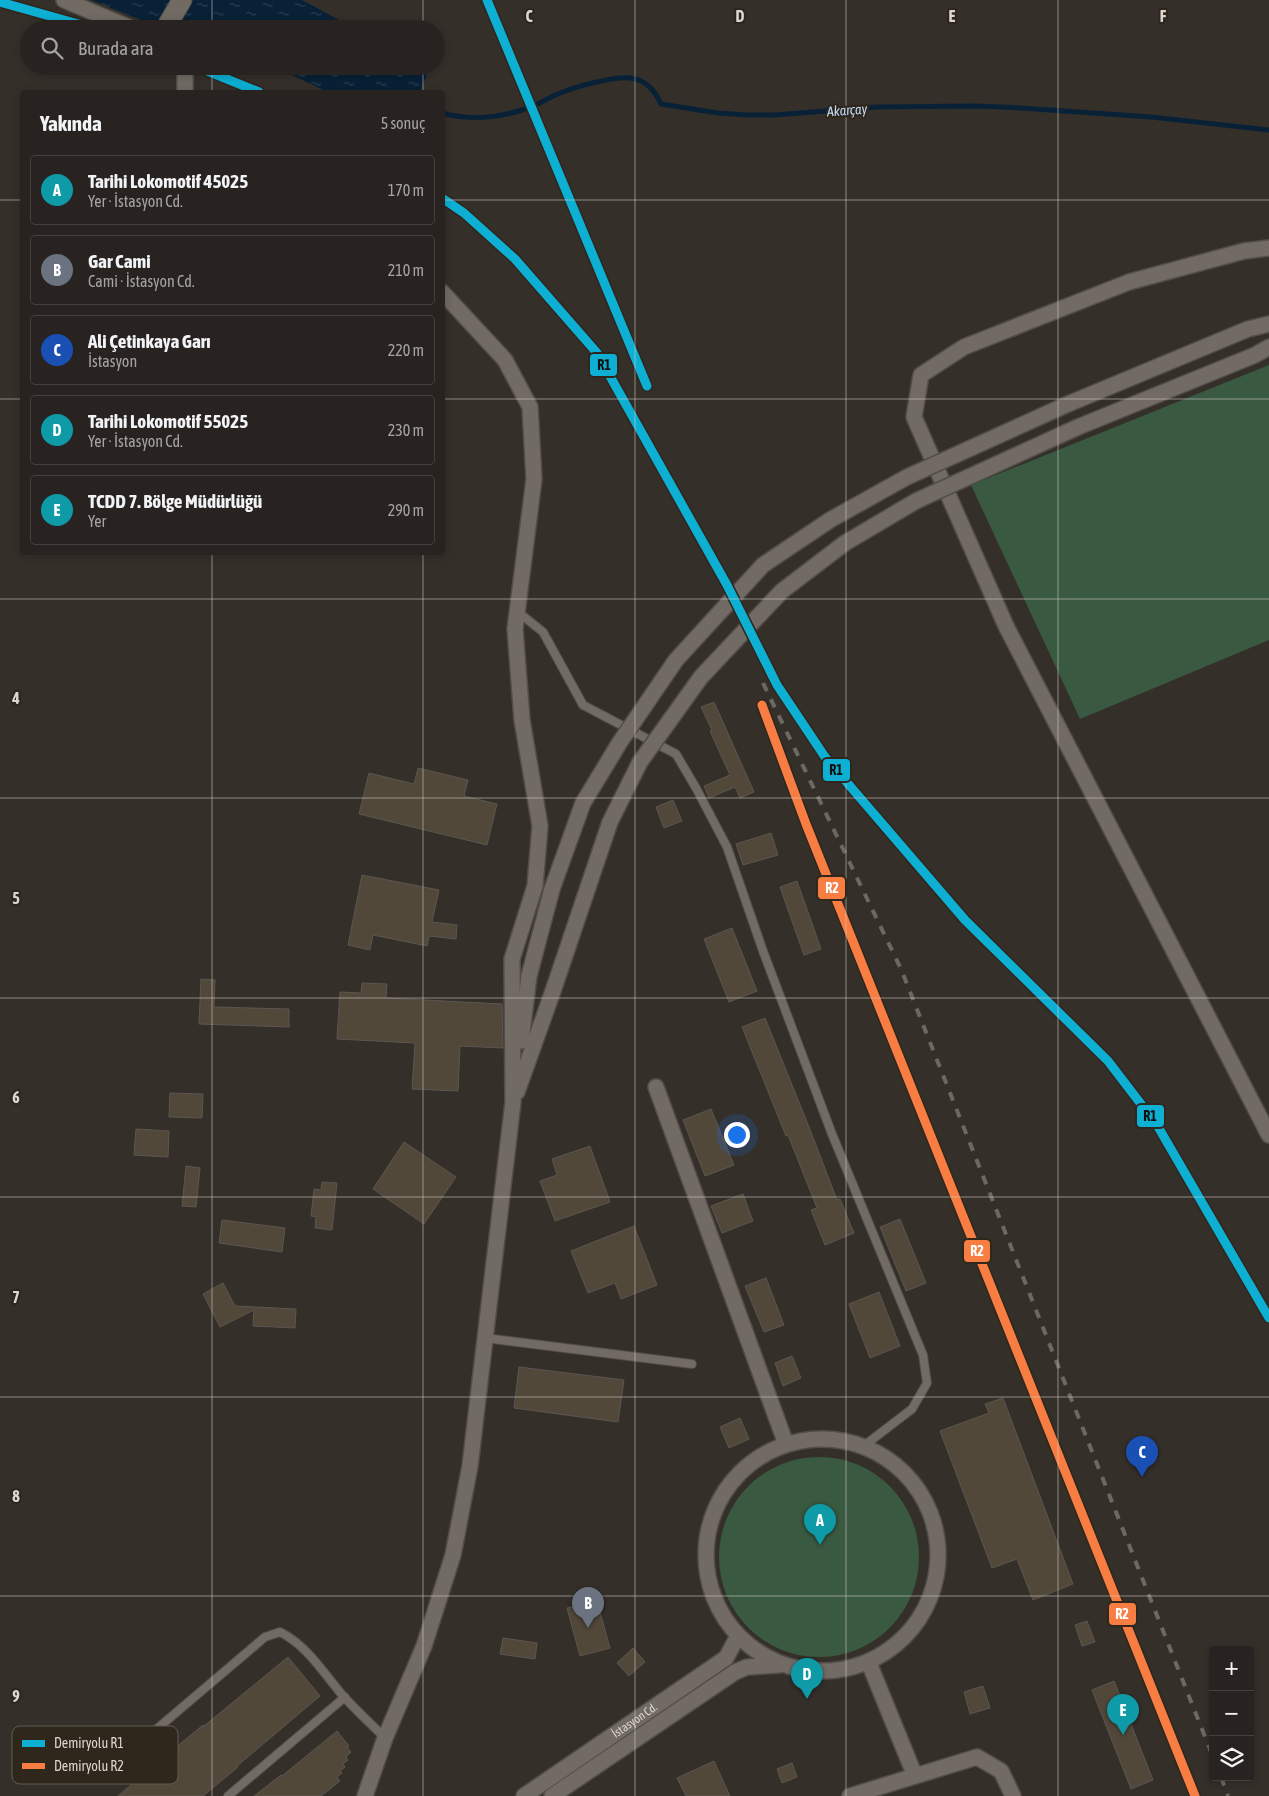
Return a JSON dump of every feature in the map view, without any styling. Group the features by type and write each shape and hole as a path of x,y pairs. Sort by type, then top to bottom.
{"street":[{"path":"64,0 112,20"},
{"path":"170,20 182,0"},
{"path":"185,75 185,90"},
{"path":"1269,248 1244,251 1130,282 964,347 921,375 914,417 1006,626 1269,1135"},
{"path":"445,295 505,360 530,407 534,479 515,630 522,720 540,826 535,886 512,959 513,1102"},
{"path":"365,1796 385,1738 424,1646 453,1555 470,1466 529,976 552,888 582,803 620,742 676,660 763,565 830,520 907,476 1068,404 1248,329 1269,324"},
{"path":"513,1102 610,822 640,762 701,676 782,591 845,543 916,501 1078,427 1255,355 1269,347"},
{"path":"656,1087 786,1444"},
{"path":"825,1438 865,1445 898,1466 924,1496 938,1533 939,1572 926,1610 902,1641 869,1663 840,1671 810,1672 781,1665 758,1653 738,1636 716,1604 705,1566 708,1527 724,1491 751,1462 786,1444 825,1438"},
{"name":"İstasyon Cd.","path":"524,1796 726,1658 738,1636"},
{"path":"869,1663 914,1776"},
{"name":"İstasyon Cd.","path":"552,1796 735,1672 747,1667 781,1665"},
{"path":"850,1796 977,1757 1002,1771 1013,1796"}],"lane":[{"path":"518,612 543,632 583,705 676,754 727,848 763,951 832,1134 924,1355 927,1382 912,1409 865,1445"},
{"path":"485,1338 692,1364"},
{"path":"159,1726 265,1637 280,1632 292,1638 304,1649 344,1697 385,1738"},
{"path":"228,1796 344,1697"}],"green space":[{"path":"1269,365 1269,640 1080,719 971,485"},
{"path":"819,1457 838,1459 866,1469 882,1480 896,1494 911,1519 917,1538 919,1557 917,1576 907,1604 896,1620 882,1634 857,1649 838,1655 819,1657 800,1655 772,1645 756,1634 742,1620 727,1595 721,1576 719,1557 721,1538 731,1510 742,1494 756,1480 781,1465 800,1459"}],"water":[{"path":"91,0 302,0 339,20 141,20"},
{"path":"291,75 427,75 421,90 324,90"}],"building":[{"path":"714,702 754,792 740,798 735,787 709,798 704,786 730,775 701,707"},
{"path":"418,768 468,780 464,796 497,804 487,845 359,814 369,773 414,784"},
{"path":"673,800 682,821 664,828 656,807"},
{"path":"771,833 778,855 743,865 736,844"},
{"path":"362,875 439,890 432,922 457,925 456,939 429,936 427,946 373,935 370,950 348,945"},
{"path":"797,881 821,949 804,955 780,887"},
{"path":"732,928 757,991 729,1002 704,939"},
{"path":"201,979 215,980 214,1007 289,1009 289,1027 199,1024"},
{"path":"362,983 387,984 386,998 502,1004 503,1048 460,1046 458,1091 412,1089 415,1043 337,1039 340,992 361,993"},
{"path":"765,1018 837,1200 840,1199 854,1233 825,1245 811,1210 817,1208 742,1027"},
{"path":"170,1093 203,1094 202,1118 169,1117"},
{"path":"711,1109 734,1165 705,1176 683,1120"},
{"path":"136,1129 169,1131 168,1157 134,1155"},
{"path":"404,1142 456,1177 424,1224 373,1189"},
{"path":"590,1146 610,1202 555,1221 540,1181 557,1175 552,1159"},
{"path":"186,1166 200,1168 196,1207 182,1206"},
{"path":"322,1182 337,1183 332,1230 315,1228 316,1217 311,1216 314,1189 321,1190"},
{"path":"743,1194 753,1221 722,1233 711,1206"},
{"path":"900,1219 926,1283 906,1291 880,1227"},
{"path":"222,1220 285,1228 282,1252 219,1243"},
{"path":"634,1226 657,1285 621,1299 615,1283 588,1293 571,1251"},
{"path":"766,1278 784,1325 764,1332 745,1286"},
{"path":"223,1283 235,1306 296,1309 295,1328 253,1326 254,1310 220,1327 203,1294"},
{"path":"879,1292 900,1346 870,1358 849,1304"},
{"path":"792,1356 801,1378 783,1386 775,1363"},
{"path":"519,1367 624,1380 618,1422 514,1408"},
{"path":"1003,1398 1073,1584 1033,1600 1017,1559 992,1568 940,1431 989,1413 985,1404"},
{"path":"740,1418 749,1439 729,1448 720,1427"},
{"path":"597,1601 610,1648 580,1656 567,1608"},
{"path":"1087,1621 1095,1642 1082,1646 1075,1625"},
{"path":"503,1638 537,1643 535,1659 500,1654"},
{"path":"633,1648 645,1662 629,1676 617,1663"},
{"path":"288,1657 320,1696 203,1796 118,1796 132,1784 178,1784 178,1746"},
{"path":"1114,1681 1153,1780 1131,1789 1092,1690"},
{"path":"983,1686 990,1708 970,1714 964,1692"},
{"path":"337,1731 349,1746 347,1747 351,1752 346,1757 348,1760 343,1764 345,1767 340,1771 342,1773 337,1777 340,1781 321,1796 254,1796 282,1776"},
{"path":"714,1761 730,1796 686,1796 677,1778"},
{"path":"792,1763 797,1777 782,1783 777,1769"}],"waterway":[{"name":"Akarçay","path":"445,114 462,117 503,115 526,109 580,86 617,78 626,78 635,79 649,86 661,104 718,113 775,115 876,107 977,106 1151,117 1269,130"}],"railway":[{"path":"697,531 727,585"},
{"path":"763,683 901,969 1209,1747"},
{"path":"871,986 1195,1796"},
{"path":"1222,1781 1228,1796"}],"rail line":[{"name":"R1","path":"487,0 647,386"},
{"name":"R1","path":"0,2 64,20"},
{"name":"R1","path":"217,75 254,90"},
{"name":"R1","path":"445,200 464,213 515,259 597,353 727,585 777,685 825,757 965,920 1108,1061 1157,1125 1269,1318"},
{"name":"R2","path":"762,705 806,824 1195,1796"}],"place":[{"name":"Ali Çetinkaya Garı","path":"1142,1477"},
{"name":"Tarihi Lokomotif 45025","path":"820,1545"},
{"name":"Gar Cami","path":"588,1628"},
{"name":"Tarihi Lokomotif 55025","path":"807,1699"},
{"name":"TCDD 7. Bölge Müdürlüğü","path":"1123,1735"}]}
